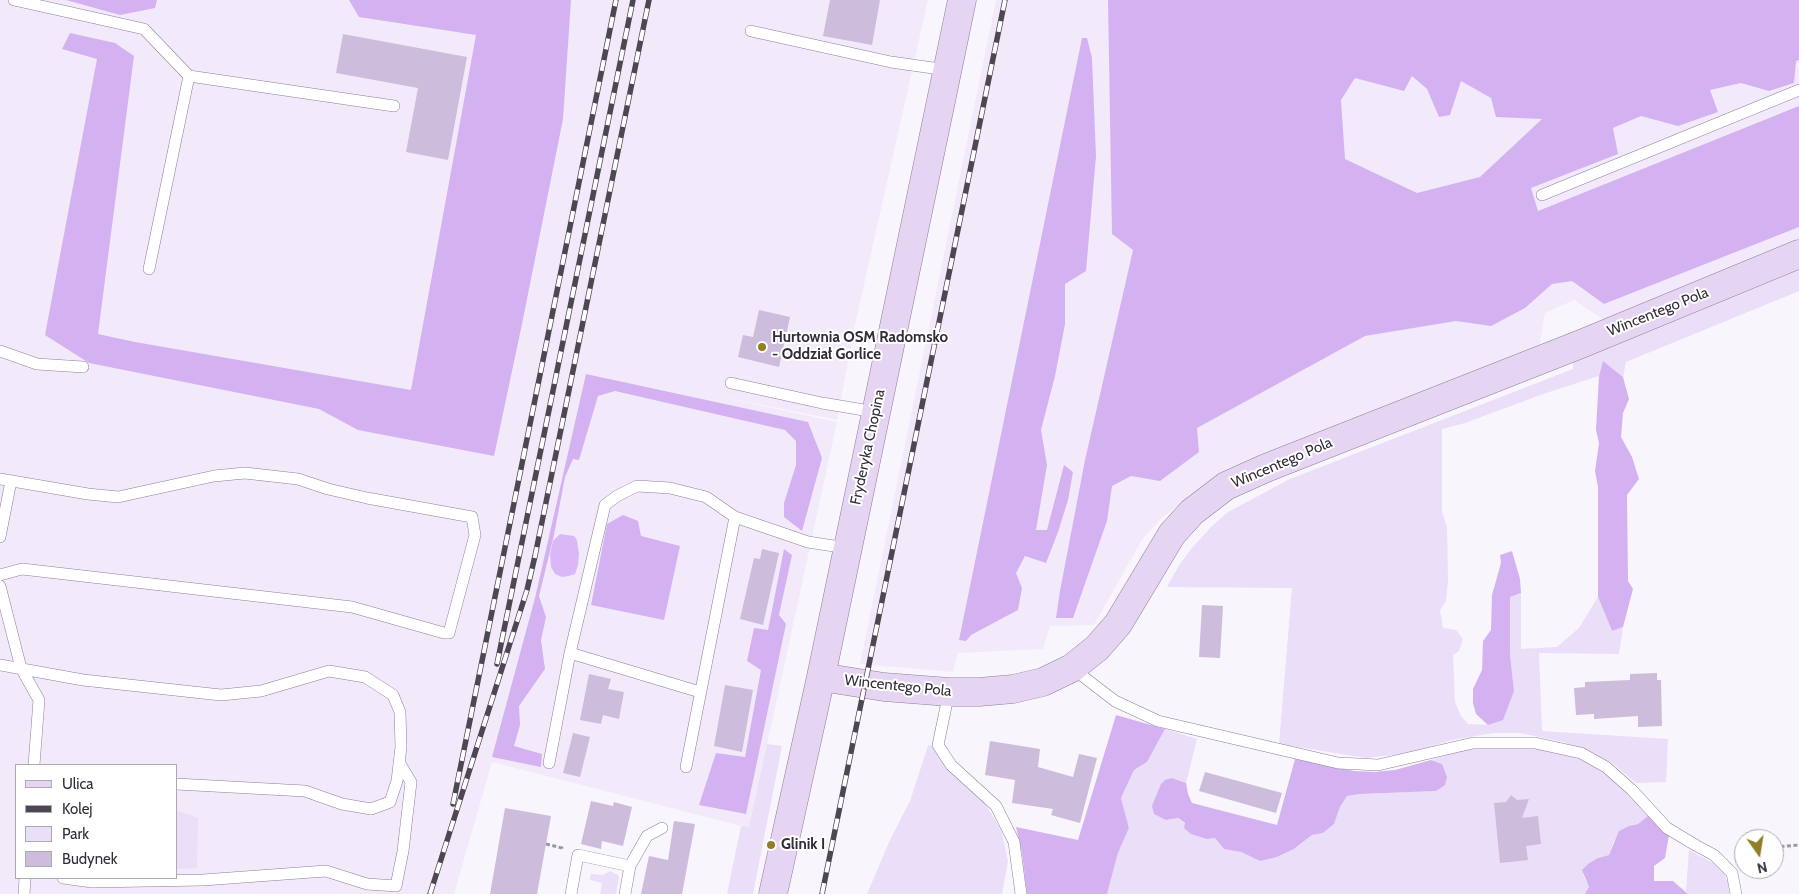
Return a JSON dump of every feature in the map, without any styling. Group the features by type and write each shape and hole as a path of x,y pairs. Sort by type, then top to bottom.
{"street":[{"name":"Fryderyka Chopina","path":"773,894 821,677 962,0"},
{"name":"Wincentego Pola","path":"821,677 884,687 949,692 1013,689 1043,682 1072,668 1098,648 1118,624 1172,534 1192,512 1226,486 1266,468 1580,344 1799,254"}],"lane":[{"path":"14,0 144,29 190,76 394,106"},
{"path":"752,31 891,62 947,70"},
{"path":"149,269 190,76"},
{"path":"1542,196 1799,90"},
{"path":"0,351 37,364 83,367"},
{"path":"732,383 822,403 876,412"},
{"path":"0,532 5,480 118,497 214,476 245,473 298,479 328,489 367,498 472,517 475,536 449,634 352,607 22,569 0,576"},
{"path":"549,763 570,653 605,505 617,496 637,486 670,488 706,497 735,517 808,542 847,548"},
{"path":"686,767 735,517"},
{"path":"0,586 21,668 39,700 34,764"},
{"path":"570,653 700,692"},
{"path":"0,665 83,680 221,695 261,691 329,671 365,677 393,695 400,712 401,747 397,780 390,802 371,809 342,804 305,791 178,784"},
{"path":"1072,668 1115,701 1158,721 1338,764 1378,765 1473,743 1535,743 1581,753 1606,767 1632,790 1667,828 1714,855 1732,873 1736,894"},
{"path":"949,692 938,745 950,765 996,806 1014,842 1021,894"},
{"path":"70,879 92,882 203,880 326,871 367,884 396,886 403,851 412,782 399,762"},
{"path":"625,894 630,866 647,836 662,828"},
{"path":"571,894 578,854 630,866"},
{"path":"24,894 25,879"}],"path":[{"path":"546,844 562,848 560,857"},
{"path":"1784,846 1799,845"}],"shaded area":[{"path":"0,0 928,0 856,320 837,420 703,393 837,422 749,828 492,762 454,894 0,894"},
{"path":"66,0 157,0 155,8 120,15"},
{"path":"349,0 571,0 563,119 494,456 358,430 319,409 89,363 45,335 97,59 62,49 70,33 115,43 134,56 98,334 411,390 476,35 359,17"},
{"path":"996,0 1799,0 1799,240 1604,320 1574,300 1545,313 1539,349 1261,454 1193,495 1164,516 1143,538 1094,625 1050,626 1043,649 958,653 953,672 860,664"},
{"path":"1108,0 1799,0 1799,60 1796,61 1794,83 1769,91 1741,83 1710,90 1718,112 1678,126 1641,116 1613,128 1618,154 1531,188 1538,211 1799,106 1799,227 1604,304 1572,281 1552,284 1525,308 1491,326 1456,321 1365,336 1197,428 1199,452 1160,481 1131,476 1112,486 1107,521 1073,618 1056,618 1085,460 1133,250 1112,234","holes":["1412,76 1427,89 1439,117 1450,115 1461,81 1491,98 1496,117 1542,119 1480,177 1417,193 1345,159 1341,100 1355,78 1404,91"]},
{"path":"1082,38 1087,38 1092,58 1096,156 1086,271 1065,284 1065,324 1055,376 1041,430 1047,465 1036,530 1047,530 1064,465 1073,472 1068,500 1046,563 1025,556 1016,573 1022,588 1018,610 971,635 966,641 959,640"},
{"path":"1603,361 1623,377 1629,399 1623,413 1621,437 1632,457 1639,479 1627,495 1628,581 1633,589 1623,627 1612,631 1598,597 1598,487 1595,471 1599,443 1596,430 1599,376"},
{"path":"586,374 808,422 822,458 802,531 784,517 784,503 796,465 796,441 785,430 615,391 598,396 579,460 573,459 565,477 554,535 539,596 546,617 541,640 545,669 519,706 520,725 514,746 542,754 541,767 492,757 535,598"},
{"path":"623,515 638,521 641,536 680,546 664,620 591,605 607,524"},
{"path":"560,534 574,536 577,540 579,554 575,574 562,577 555,574 551,567 550,554 553,541"},
{"path":"784,549 792,555 779,615 786,624 746,814 699,805 716,753 745,757 761,670 747,661 754,628 768,630"},
{"path":"1512,551 1520,579 1521,593 1510,597 1510,654 1514,691 1503,720 1488,725 1476,714 1473,703 1473,689 1482,670 1483,641 1491,630 1492,595 1501,563 1500,555"},
{"path":"1116,715 1165,729 1147,762 1134,770 1121,798 1129,828 1118,853 1107,894 1027,894 1022,853 1016,827 1078,840"},
{"path":"1295,759 1354,771 1374,772 1395,770 1431,760 1442,764 1447,777 1445,785 1436,791 1347,796 1340,807 1334,824 1323,833 1312,835 1294,849 1277,857 1260,861 1241,852 1224,849 1215,838 1207,839 1191,834 1184,828 1185,823 1178,818 1166,820 1154,814 1152,806 1161,784 1165,780 1172,778 1186,783 1192,803 1277,825"},
{"path":"1649,815 1669,835 1665,858 1654,866 1654,881 1673,881 1688,894 1585,894 1589,887 1582,870 1598,858 1609,855 1619,831 1638,824"}],"green space":[{"path":"1799,265 1799,291 1626,362 1623,377 1603,361 1599,376 1465,423 1442,429 1442,512 1447,528 1448,580 1446,601 1440,610 1443,628 1456,630 1463,639 1459,651 1453,655 1455,702 1461,716 1468,724 1488,725 1514,691 1510,654 1510,597 1521,593 1521,649 1557,647 1579,628 1598,597 1612,631 1623,627 1619,654 1539,653 1542,731 1668,739 1666,782 1636,783 1612,763 1564,742 1520,733 1493,733 1452,740 1410,753 1366,758 1279,744 1292,588 1167,587 1191,549 1212,526 1228,512 1290,479 1573,369 1573,356"},
{"path":"1165,729 1197,739 1186,783 1172,778 1169,820 1177,818 1206,839 1215,838 1224,849 1241,852 1260,861 1277,857 1296,848 1312,835 1323,833 1334,824 1340,807 1347,796 1436,791 1442,764 1431,760 1458,751 1488,745 1556,751 1575,757 1599,769 1623,789 1649,815 1638,824 1629,826 1614,841 1609,855 1598,858 1583,875 1589,887 1585,894 1107,894 1118,853 1129,828 1121,798 1134,770 1147,762"},
{"path":"767,744 782,746 753,894 727,894 741,826 749,827"},
{"path":"931,745 948,770 984,802 1001,830 1008,861 1002,894 867,894 890,840 910,801 928,746"},
{"path":"178,811 198,818 197,868 178,869"},
{"path":"1689,850 1722,868 1728,884 1729,894 1688,894 1686,891"},
{"path":"610,871 618,875 619,878 616,894 600,894 602,883 590,880 591,874 603,875"}],"building":[{"path":"830,0 880,0 872,45 823,36"},
{"path":"343,34 467,57 448,160 406,152 418,88 336,73"},
{"name":"Hurtownia OSM Radomsko - Oddział Gorlice","path":"759,310 790,317 779,367 738,357 743,335 753,337"},
{"path":"762,549 779,553 763,625 740,619 754,558 760,559"},
{"path":"1202,605 1223,606 1220,658 1199,657"},
{"path":"1657,673 1657,680 1661,680 1662,726 1638,727 1638,716 1594,719 1594,714 1576,715 1574,688 1585,687 1585,682 1630,680 1630,674"},
{"path":"589,674 611,679 608,689 624,692 619,719 603,715 601,724 580,720"},
{"path":"725,685 753,690 742,752 714,746"},
{"path":"573,733 590,737 580,777 563,773"},
{"path":"990,741 1040,749 1038,767 1073,777 1079,754 1097,758 1080,823 1051,815 1053,809 1012,803 1015,780 985,775"},
{"path":"1205,772 1282,793 1276,813 1199,791"},
{"path":"1511,795 1517,800 1529,799 1522,818 1538,816 1541,844 1526,846 1528,860 1500,863 1494,803 1506,802"},
{"path":"591,801 613,806 614,802 632,807 623,846 602,841 601,849 581,844"},
{"path":"505,808 551,816 537,894 490,894"},
{"path":"674,821 695,824 682,894 641,894 649,856 668,860"}],"railway":[{"path":"453,804 616,0"},
{"path":"497,664 633,0"},
{"path":"430,894 527,590 649,0"},
{"path":"822,894 1005,0"}],"place":[{"name":"Hurtownia OSM Radomsko - Oddział Gorlice","path":"762,347"},
{"name":"Glinik I","path":"771,845"}]}
